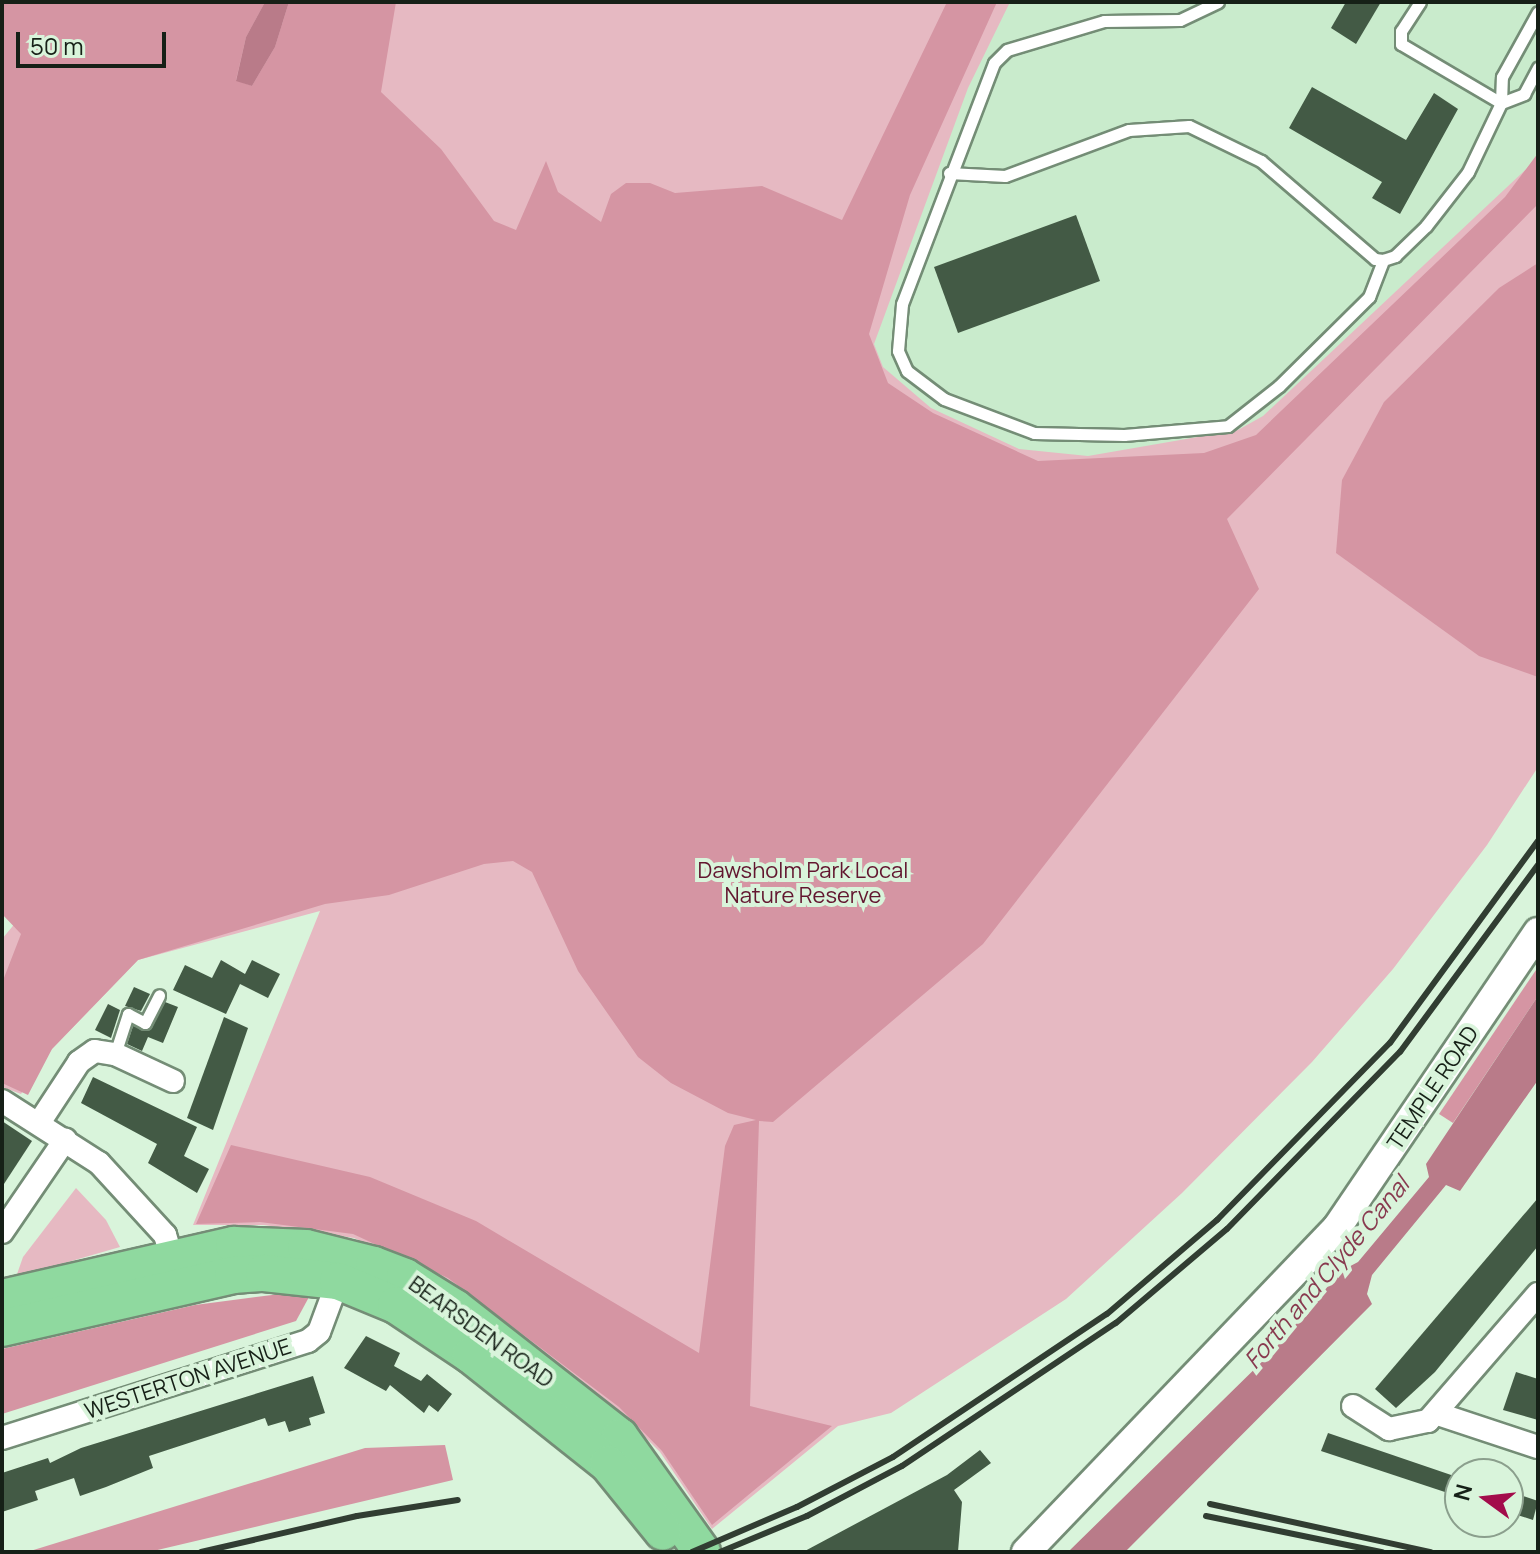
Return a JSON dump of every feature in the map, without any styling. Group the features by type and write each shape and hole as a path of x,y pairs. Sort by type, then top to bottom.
{"main road":[{"name":"BEARSDEN ROAD","path":"2,1328 176,1272 234,1245 306,1248 374,1265 431,1292 578,1421 678,1552"},
{"name":"BEARSDEN ROAD","path":"2,1298 176,1272 264,1273 338,1281 427,1323 641,1460 702,1552"}],"street":[{"name":"TEMPLE ROAD","path":"1026,1552 1336,1229 1538,932"},
{"path":"39,1123 79,1062 95,1051 115,1054 173,1081"},
{"path":"2,1101 99,1163 165,1235 176,1272"},
{"path":"2,1232 65,1140"},
{"name":"WESTERTON AVENUE","path":"2,1438 308,1341 319,1332 338,1281"},
{"path":"1353,1406 1395,1430 1438,1414 1538,1294"},
{"path":"1438,1414 1538,1447"}],"lane":[{"path":"1218,2 1180,20 1119,18 1007,50 994,63 949,173 902,304 898,351 924,388 1034,433 1124,435 1228,426 1279,386 1369,297 1383,260"},
{"path":"1420,2 1399,38 1412,53 1501,103"},
{"path":"949,173 1005,176 1129,130 1189,126 1261,161 1375,259 1383,260 1395,256 1426,226 1468,172 1501,103 1502,77 1538,12"},
{"path":"1501,103 1524,94 1538,68"},
{"path":"115,1054 128,1014 145,1023 159,995"}],"shaded area":[{"path":"265,2 289,2 275,47 252,86 236,81 246,37"},
{"path":"997,2 1538,2 1538,153 1505,197 1256,435 1204,453 1038,461 933,413 888,382 869,334"},
{"path":"1538,996 1538,1080 1460,1191 1446,1185 1372,1275 1367,1294 1372,1304 1125,1552 1068,1552 1272,1352 1341,1271 1358,1262 1429,1177 1426,1164"}],"green space":[{"name":"Dawsholm Park Local Nature Reserve","path":"2,2 1010,2 968,88 874,344 883,367 931,408 1019,449 1088,456 1238,430 1263,416 1538,158 1538,767 1487,845 1393,969 1312,1062 1182,1193 1066,1299 891,1413 838,1426 712,1529 660,1452 618,1410 447,1280 354,1238 264,1225 193,1225 320,911 138,960 52,1049 21,1094 2,1087 2,939 22,915 2,901"},
{"name":"Dawsholm Park Local Nature Reserve","path":"2,2 265,2 246,37 236,80 252,86 275,47 289,2 396,2 381,92 441,149 494,221 516,230 546,161 558,192 601,222 611,194 626,183 650,183 675,193 762,186 842,220 947,2 997,2 910,195 869,334 888,383 933,413 1038,461 1204,453 1256,435 1505,197 1538,153 1538,204 1227,519 1259,589 983,944 773,1122 759,1121 750,1406 832,1426 712,1525 662,1451 619,1407 448,1278 353,1234 260,1222 196,1224 231,1145 370,1177 476,1221 699,1353 725,1146 734,1125 756,1120 728,1113 671,1083 638,1057 578,971 532,872 513,861 484,864 389,895 325,904 138,960 52,1049 28,1095 2,1083 2,983 21,934 2,914"},
{"path":"1538,263 1538,677 1479,656 1336,553 1342,480 1384,402 1499,288"},
{"path":"1538,967 1538,996 1453,1123 1439,1114"},
{"path":"76,1188 106,1220 120,1247 16,1277 23,1257"},
{"path":"280,1294 309,1297 296,1321 2,1414 2,1349 195,1305"},
{"path":"445,1445 453,1480 149,1552 27,1552 365,1448"}],"building":[{"path":"1346,2 1381,2 1356,44 1331,28"},
{"path":"1312,87 1406,140 1434,93 1458,109 1400,214 1372,198 1382,182 1289,128"},
{"path":"1076,215 1100,281 958,333 934,267"},
{"path":"221,960 245,974 252,960 280,974 268,998 240,984 226,1014 173,990 185,965 212,978"},
{"path":"134,987 150,994 141,1011 125,1006"},
{"path":"165,1002 178,1007 163,1043 148,1037 142,1051 127,1044 133,1026 150,1030"},
{"path":"108,1004 120,1010 111,1038 95,1030"},
{"path":"224,1017 248,1028 213,1130 187,1118"},
{"path":"93,1077 197,1127 184,1156 209,1169 197,1193 148,1163 157,1144 81,1103"},
{"path":"2,1121 32,1141 2,1187"},
{"path":"1538,1198 1538,1246 1435,1372 1396,1408 1375,1389"},
{"path":"366,1336 400,1353 394,1366 421,1381 427,1374 452,1394 438,1412 429,1405 424,1413 390,1385 386,1391 344,1368"},
{"path":"1516,1372 1538,1379 1538,1420 1503,1410"},
{"path":"313,1376 325,1413 309,1418 311,1425 289,1432 285,1421 268,1426 265,1418 149,1456 153,1468 106,1487 80,1496 74,1478 35,1491 38,1500 2,1512 2,1473 48,1458 50,1463 81,1448"},
{"path":"1328,1433 1444,1473 1444,1492 1321,1451"},
{"path":"980,1450 991,1463 954,1490 962,1502 958,1552 803,1552 947,1475"},
{"path":"1524,1496 1538,1501 1533,1520 1524,1517"}],"railway":[{"path":"692,1552 797,1507 893,1457 1107,1314 1217,1220 1390,1043 1538,841"},
{"path":"720,1552 807,1516 902,1466 1116,1323 1227,1229 1400,1052 1538,865"},
{"path":"201,1552 357,1516 458,1500"},
{"path":"1210,1504 1431,1552"},
{"path":"1206,1516 1382,1552"}],"water label":[{"name":"Forth and Clyde Canal","path":"1326,1272"}]}
